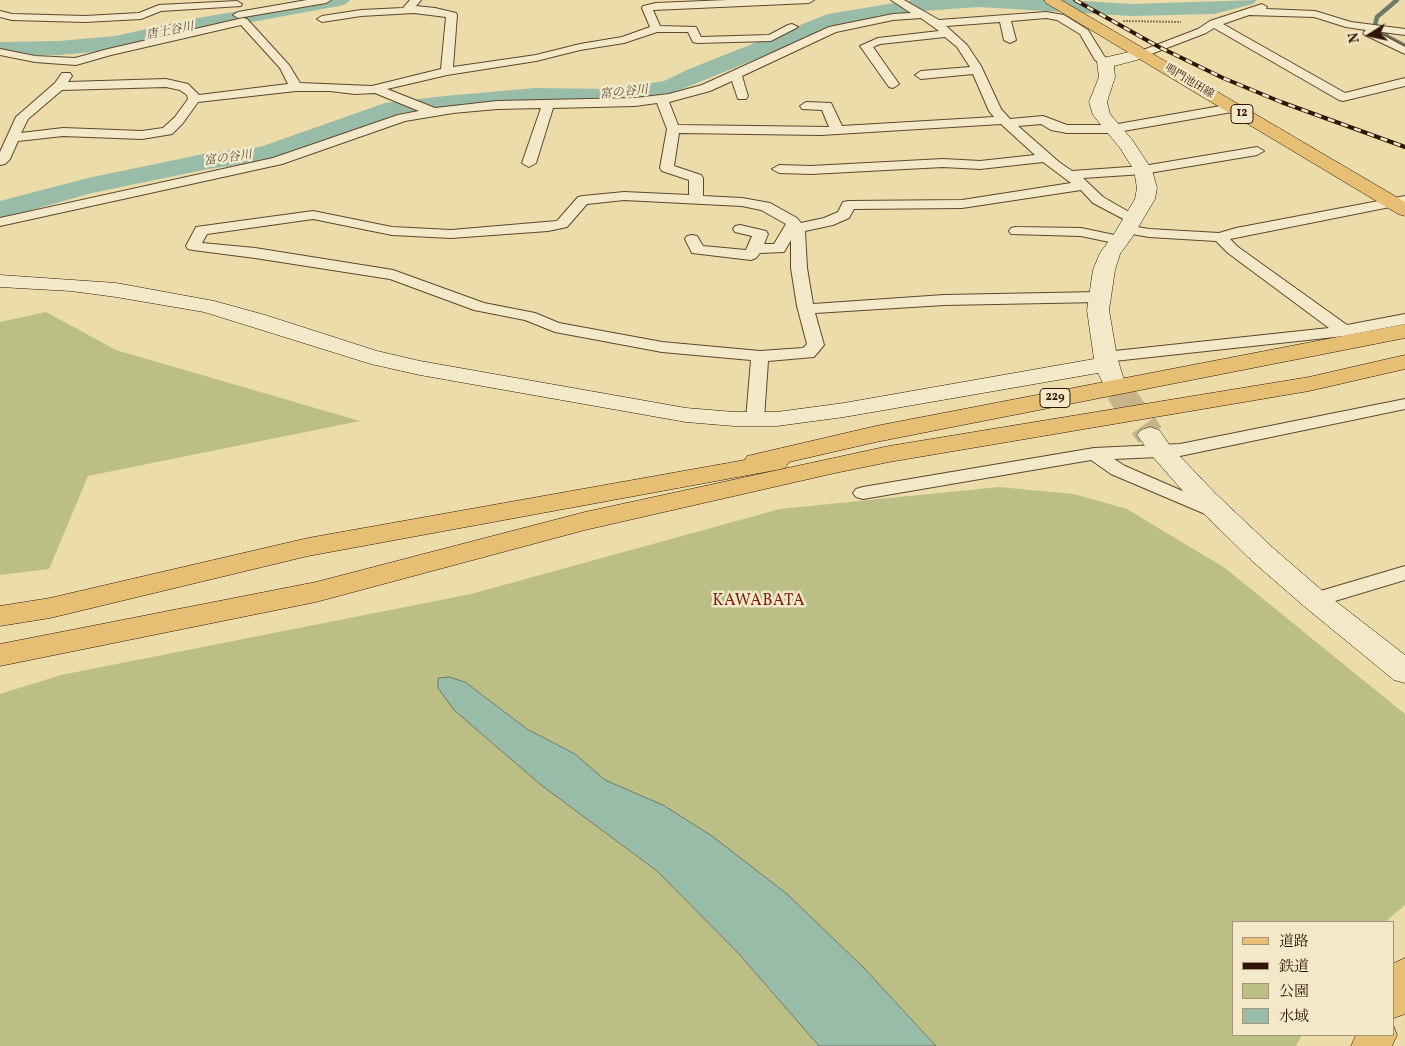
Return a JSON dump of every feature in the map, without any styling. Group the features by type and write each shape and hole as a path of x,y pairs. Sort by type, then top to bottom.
{"main road":[{"name":"鳴門池田線","path":"1053,1 1232,108 1401,205"},
{"name":"229","path":"706,474 876,434 993,410 1405,331"},
{"path":"0,623 50,608 308,547 706,474 1185,395 1303,379 1405,350"},
{"path":"0,655 63,644 316,592 585,521 889,454 1405,362"},
{"path":"738,488 1217,415 1328,396 1405,379"},
{"path":"0,616 50,608"},
{"path":"0,665 63,644"},
{"path":"1395,998 1405,976"}],"street":[{"path":"0,52 35,60 76,62 238,18 326,0"},
{"path":"410,10 408,9 416,0"},
{"path":"656,29 647,8 686,4 809,0"},
{"path":"937,23 1046,15 1060,17 1084,32 1090,39 1099,58 1105,62 1122,60 1142,54 1202,31 1214,24 1250,12 1265,5 1268,0"},
{"path":"899,1 937,23 948,33 966,52 995,111 1046,158 1084,185 1126,229"},
{"path":"0,14 12,17 85,19 141,16 159,8 238,2 234,15 262,39 267,48 286,67 289,77 296,87"},
{"path":"322,19 361,13 410,10 435,11 452,15 448,71"},
{"path":"1250,12 1315,14 1338,22 1366,28 1405,32"},
{"path":"0,222 276,161 402,118 434,112 497,105 635,102 662,99 706,88 832,29 859,22 921,14"},
{"path":"1005,19 1010,40"},
{"path":"859,22 878,41"},
{"path":"1214,24 1343,97 1405,82"},
{"path":"378,89 376,88 448,71 536,58 580,47 624,40 656,29 692,29 697,40 771,38 792,27"},
{"path":"1366,28 1369,33 1402,54"},
{"path":"893,84 866,46 878,41 948,33"},
{"path":"0,162 14,138 22,117 59,86 76,62"},
{"path":"1105,62 1107,77 1098,102 1102,116 1127,145 1143,170 1147,188 1144,199 1110,253 1104,270 1098,310 1108,367"},
{"path":"922,74 976,70"},
{"path":"736,75 742,96"},
{"path":"14,138 63,132 142,135 167,131 179,120 194,99 194,94 184,87 166,83 59,86"},
{"path":"194,99 296,87 330,87 355,90 378,89 434,112"},
{"path":"662,99 673,129 667,168 696,178 696,201"},
{"path":"529,163 548,104"},
{"path":"806,106 827,106 837,130"},
{"path":"673,129 837,130 1043,120 1056,127 1067,129 1112,129 1232,108"},
{"path":"1070,175 1143,170 1257,151"},
{"path":"779,169 811,170 943,164 980,165 1046,158"},
{"path":"755,248 779,249 790,227 798,228 828,222 844,215 848,205 962,204 1084,185"},
{"path":"624,196 696,201 742,202 765,206 792,221 798,228 799,268 806,309 816,345 808,353 760,356 662,346 555,327 529,316 480,307 393,275 255,253 193,246 201,230 313,215 392,231 451,234 548,227 562,224 583,200 624,196"},
{"path":"1016,231 1081,232 1126,229 1149,233 1220,237 1236,232 1401,205"},
{"path":"692,239 697,250 751,255 761,234 740,229"},
{"path":"1220,237 1233,250 1344,331"},
{"path":"0,281 89,287 197,305 256,320 371,357 420,368 686,415 755,419 844,410 1344,331 1405,319"},
{"path":"806,309 944,300 1099,297"},
{"path":"755,419 760,356"},
{"path":"863,493 1156,444 1180,450 1405,404"},
{"path":"1156,444 1222,515 1262,554 1315,600 1405,672"},
{"path":"1094,454 1118,470 1222,515"},
{"path":"1315,600 1405,573"}],"path":[{"path":"1122,21 1214,24"}],"green space":[{"path":"46,312 116,350 360,421 88,476 49,569 0,575 0,322"},
{"path":"999,487 1074,494 1127,509 1225,568 1405,714 1405,905 1386,921 1232,921 1232,1036 1301,1036 1296,1046 936,1046 864,968 787,894 663,805 605,780 575,754 527,729 465,682 454,710 541,785 657,871 739,954 819,1046 0,1046 0,694 61,675 471,594 780,509"}],"water":[{"path":"449,677 465,682 527,729 575,754 605,780 663,805 712,836 787,894 864,968 936,1046 819,1046 739,954 657,871 541,785 454,710 438,688 438,678"}],"waterway":[{"name":"唐土谷川","path":"0,49 59,48 115,43 192,26 339,0"},
{"name":"富の谷川","path":"0,210 88,186 208,161 264,154 385,111 445,103 535,95 611,96 670,87 697,74 836,19 872,12 923,5 978,1 1131,10 1214,8 1246,0"},
{"path":"1397,0 1377,17 1375,25 1388,37 1405,46"}],"tunnel":[{"path":"1112,380 1120,392"},
{"path":"1119,391 1150,435"}],"railway":[{"path":"1075,0 1159,47 1223,78 1281,102 1405,147"}],"district":[{"name":"KAWABATA","path":"759,602"}]}
